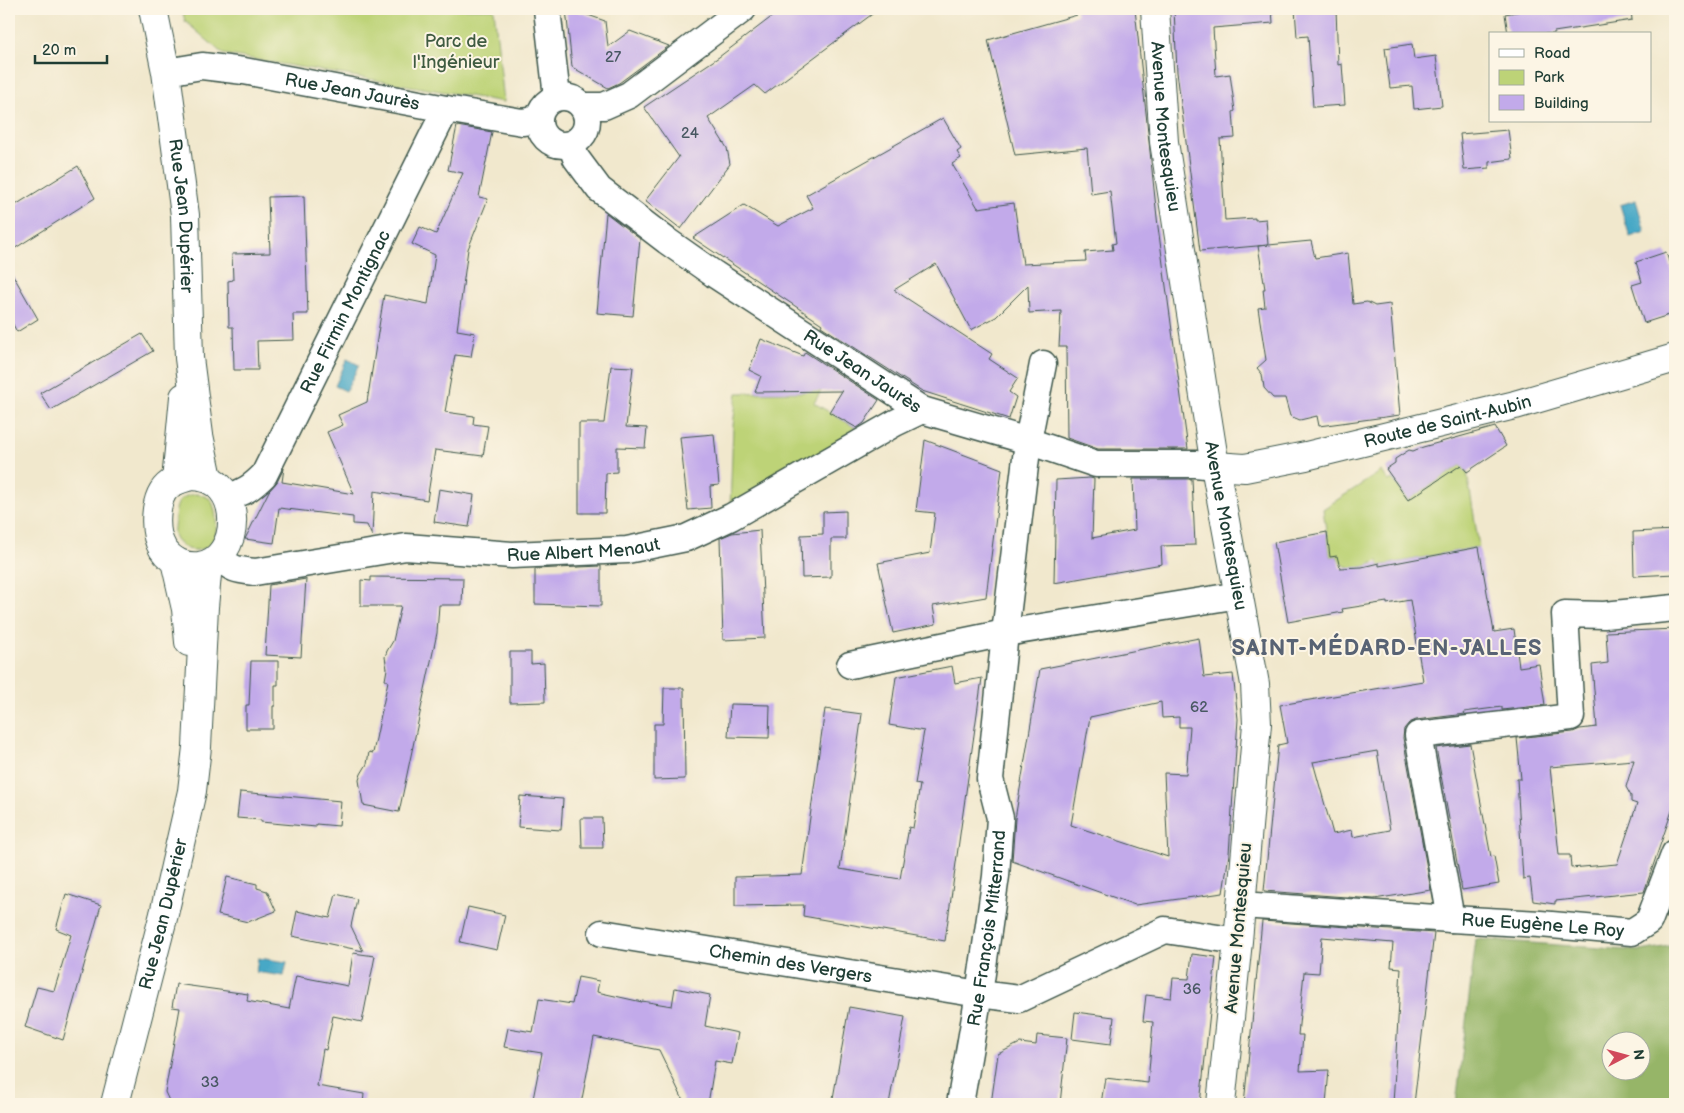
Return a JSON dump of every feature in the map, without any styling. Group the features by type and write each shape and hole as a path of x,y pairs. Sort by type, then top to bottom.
{"street":[{"name":"Rue Jean Dupérier","path":"154,9 166,72 186,215 189,358 199,435 208,478"},
{"path":"547,9 557,96"},
{"path":"583,106 604,106 629,95 743,9"},
{"name":"Avenue Montesquieu","path":"1155,9 1164,142 1215,466 1255,684 1257,724 1238,941 1221,1104"},
{"name":"Rue Jean Jaurès","path":"166,72 202,66 244,71 522,122 538,120"},
{"path":"557,96 570,97 583,106 587,117 586,128 580,138 571,144 562,145 547,140 539,127 538,120 543,106 548,101 557,96"},
{"name":"Rue Firmin Montignac","path":"228,497 244,492 264,475 446,109"},
{"name":"Rue Jean Jaurès","path":"571,144 576,158 599,189 667,241 714,274 922,410 1028,441 1096,464 1195,464 1215,466"},
{"name":"Rue Jean Dupérier","path":"176,481 179,438 189,358"},
{"name":"Route de Saint-Aubin","path":"1215,466 1245,468 1306,456 1515,405 1675,358"},
{"name":"Rue François Mitterrand","path":"960,1104 979,994 996,876 1000,818 990,780 1028,441 1043,364"},
{"name":"Rue Albert Menaut","path":"214,561 228,567 255,572 406,547 512,556 627,550 686,538 731,517 922,410"},
{"path":"192,476 208,478 220,486 228,497 231,512 230,538 226,549 214,561 192,566 174,561 163,549 160,542 156,518 164,490 176,481 192,476"},
{"name":"Rue Jean Dupérier","path":"115,1104 164,914 192,791 197,747 197,721 186,610 174,561"},
{"name":"Rue Jean Dupérier","path":"197,721 214,561"},
{"path":"850,665 1005,633 1239,595"},
{"path":"1451,919 1418,735 1571,717 1565,614 1604,614 1675,608"},
{"name":"Rue Eugène Le Roy","path":"1240,905 1540,924 1632,932 1650,920 1675,853"},
{"name":"Chemin des Vergers","path":"602,933 1019,999 1165,930 1238,941"}],"green space":[{"name":"Parc de l'Ingénieur","path":"182,9 494,9 504,102 223,54 185,21"},
{"path":"822,363 833,370 814,403 860,430 730,509 733,426 737,393 804,392"},
{"path":"1461,465 1467,472 1479,547 1379,566 1378,560 1367,566 1355,568 1344,565 1337,556 1330,557 1323,509 1382,471 1388,481 1393,479 1408,500"},
{"path":"196,494 205,496 212,502 215,511 216,533 209,545 197,550 191,550 182,545 175,537 176,509 180,501 186,496"},
{"path":"1476,939 1641,951 1675,945 1675,1104 1456,1104"}],"water":[{"path":"1636,200 1645,232 1630,237 1620,205"},
{"path":"347,359 359,365 346,391 335,386"},
{"path":"258,958 287,962 284,976 256,972"}],"building":[{"path":"566,9 605,21 608,47 630,31 669,46 619,83 608,88 572,67"},
{"path":"782,9 879,9 765,94 755,85 708,118 727,148 730,164 681,229 645,201 679,157 644,107 719,57"},
{"path":"1076,9 1135,9 1158,227 1188,449 1098,449 1067,438 1066,347 1059,347 1061,311 1029,313 1028,285 996,317 971,330 936,264 894,290 992,354 989,359 1018,378 1009,392 1016,397 1009,419 922,391 821,326 822,324 693,238 744,205 778,226 813,208 806,195 943,118 961,149 957,152 961,158 952,164 978,208 1014,203 1023,264 1086,261 1085,252 1113,250 1112,244 1116,243 1110,191 1091,194 1087,148 1015,155 988,40 1077,15"},
{"path":"1174,9 1272,9 1273,23 1213,28 1216,76 1230,74 1235,111 1233,112 1235,138 1220,139 1225,220 1266,219 1268,245 1200,251 1177,72"},
{"path":"1295,9 1336,9 1338,65 1342,64 1345,105 1313,107 1308,36 1297,37"},
{"path":"1533,9 1631,9 1632,20 1554,32 1508,32 1505,14"},
{"path":"1412,44 1414,59 1436,56 1442,106 1414,109 1412,86 1390,88 1385,48"},
{"path":"457,126 492,132 479,197 488,199 468,249 457,330 475,333 471,357 455,355 445,412 474,416 473,424 488,426 483,456 435,450 427,500 374,491 372,536 367,525 353,524 353,517 279,508 274,543 245,539 269,491 277,482 284,468 282,482 354,494 327,432 343,425 338,415 367,402 384,295 428,304 435,255 412,244 420,227 436,234 463,173 448,170"},
{"path":"1508,130 1512,159 1489,162 1489,168 1464,170 1460,134"},
{"path":"78,166 95,198 9,252 9,209"},
{"path":"304,196 308,314 293,314 294,340 257,341 258,370 234,370 233,327 229,327 228,281 233,280 232,254 270,253 268,197"},
{"path":"606,213 640,239 633,316 597,313"},
{"path":"1311,241 1315,258 1348,253 1353,304 1367,302 1375,306 1390,304 1400,415 1319,426 1317,416 1300,420 1290,416 1285,398 1273,398 1264,388 1262,374 1257,368 1266,360 1258,308 1265,307 1263,289 1265,289 1258,246"},
{"path":"1666,252 1675,280 1675,313 1644,323 1632,285 1642,282 1636,262"},
{"path":"9,268 38,319 17,332 9,317"},
{"path":"142,334 153,351 51,410 40,393"},
{"path":"761,339 803,356 805,352 879,400 864,423 857,428 829,412 842,391 755,392 761,376 749,370"},
{"path":"611,366 633,367 626,427 647,428 645,448 617,447 617,472 606,473 605,513 579,513 579,423 604,423"},
{"path":"1495,427 1506,446 1467,472 1461,465 1408,500 1386,469 1395,463 1395,459 1409,450 1413,451"},
{"path":"714,434 719,485 710,486 711,508 688,510 680,437"},
{"path":"925,440 1002,469 986,597 933,606 936,624 893,633 878,563 930,553 935,513 916,511"},
{"path":"1094,479 1092,538 1135,530 1133,479 1192,479 1195,545 1161,546 1162,564 1054,583 1056,480"},
{"path":"439,489 474,495 469,527 434,522"},
{"path":"846,511 846,539 831,539 831,577 802,578 801,535 823,534 823,512"},
{"path":"760,530 765,638 723,640 720,538 732,533"},
{"path":"1675,530 1675,574 1634,576 1633,532"},
{"path":"1327,532 1330,557 1337,556 1340,568 1362,567 1379,563 1379,566 1479,547 1494,632 1514,629 1519,667 1539,664 1545,705 1502,710 1502,707 1416,720 1409,723 1404,729 1403,738 1431,890 1374,899 1264,891 1278,745 1287,743 1280,705 1423,681 1410,600 1342,609 1343,612 1288,622 1274,542","holes":["1377,751 1390,830 1353,837 1352,830 1333,834 1313,762"]},
{"path":"601,566 601,606 535,604 535,569"},
{"path":"371,577 463,578 462,605 439,605 437,633 399,812 363,805 359,780 367,764 369,752 373,753 388,681 385,680 387,669 385,657 393,641 401,606 361,606 361,580 371,581"},
{"path":"306,579 301,657 265,655 269,585"},
{"path":"1675,629 1675,802 1644,892 1555,901 1555,904 1533,901 1530,878 1523,879 1517,779 1521,779 1517,738 1573,732 1580,729 1597,727 1592,665 1608,663 1606,632","holes":["1634,760 1626,787 1631,796 1631,802 1637,804 1617,864 1571,868 1570,855 1559,855 1550,767"]},
{"path":"1199,638 1204,677 1233,674 1238,719 1229,854 1223,893 1135,905 1012,861 1015,819 1040,669","holes":["1161,702 1162,718 1179,717 1179,727 1190,727 1186,774 1164,773 1168,857 1071,825 1090,717"]},
{"path":"510,652 531,652 531,664 544,663 545,702 510,703"},
{"path":"251,661 278,661 278,685 275,685 273,729 246,729 246,705 249,705"},
{"path":"952,666 955,683 982,678 945,941 803,916 804,905 735,906 735,877 802,875 825,709 862,714 840,869 900,879 909,827 913,828 920,785 915,784 924,731 889,725 896,677"},
{"path":"664,688 684,688 685,779 654,780 654,724 663,724"},
{"path":"730,704 770,705 769,738 728,737"},
{"path":"1470,744 1491,857 1494,856 1499,884 1462,890 1436,748"},
{"path":"240,792 341,801 339,826 316,824 316,827 237,818"},
{"path":"520,796 563,799 561,830 518,827"},
{"path":"581,818 602,818 603,848 582,848"},
{"path":"227,877 257,884 257,888 267,891 276,911 248,922 218,915"},
{"path":"66,894 101,905 63,1040 25,1027 37,987 54,991 71,935 56,929"},
{"path":"336,894 357,899 351,926 363,951 292,936 297,911 330,918"},
{"path":"468,907 505,915 497,950 460,942"},
{"path":"1262,921 1434,933 1414,1104 1393,1104 1401,968 1391,967 1393,943 1322,937 1319,973 1304,972 1298,1035 1303,1035 1300,1071 1329,1070 1326,1104 1244,1104"},
{"path":"353,953 375,956 362,1022 333,1016 326,1050 323,1049 317,1086 364,1094 363,1104 170,1103 165,1092 180,1008 172,1007 176,984 248,994 247,1001 289,1009 296,976 348,986"},
{"path":"1192,954 1216,957 1200,1104 1101,1104 1105,1078 1148,1083 1153,1022 1143,1021 1146,995 1171,998 1173,978 1189,979"},
{"path":"578,977 599,981 597,992 642,1002 672,1006 675,988 710,995 705,1026 738,1033 732,1064 715,1061 708,1104 685,1104 659,1050 594,1037 581,1104 541,1104 542,1100 533,1099 542,1053 504,1047 508,1028 533,1032 539,999 572,1004"},
{"path":"849,1007 905,1017 889,1104 832,1104"},
{"path":"1075,1012 1114,1017 1111,1044 1072,1039"},
{"path":"1037,1035 1067,1038 1060,1104 991,1104 998,1054 1020,1043 1036,1045"}],"district":[{"name":"SAINT-MÉDARD-EN-JALLES","path":"1387,647"}]}
